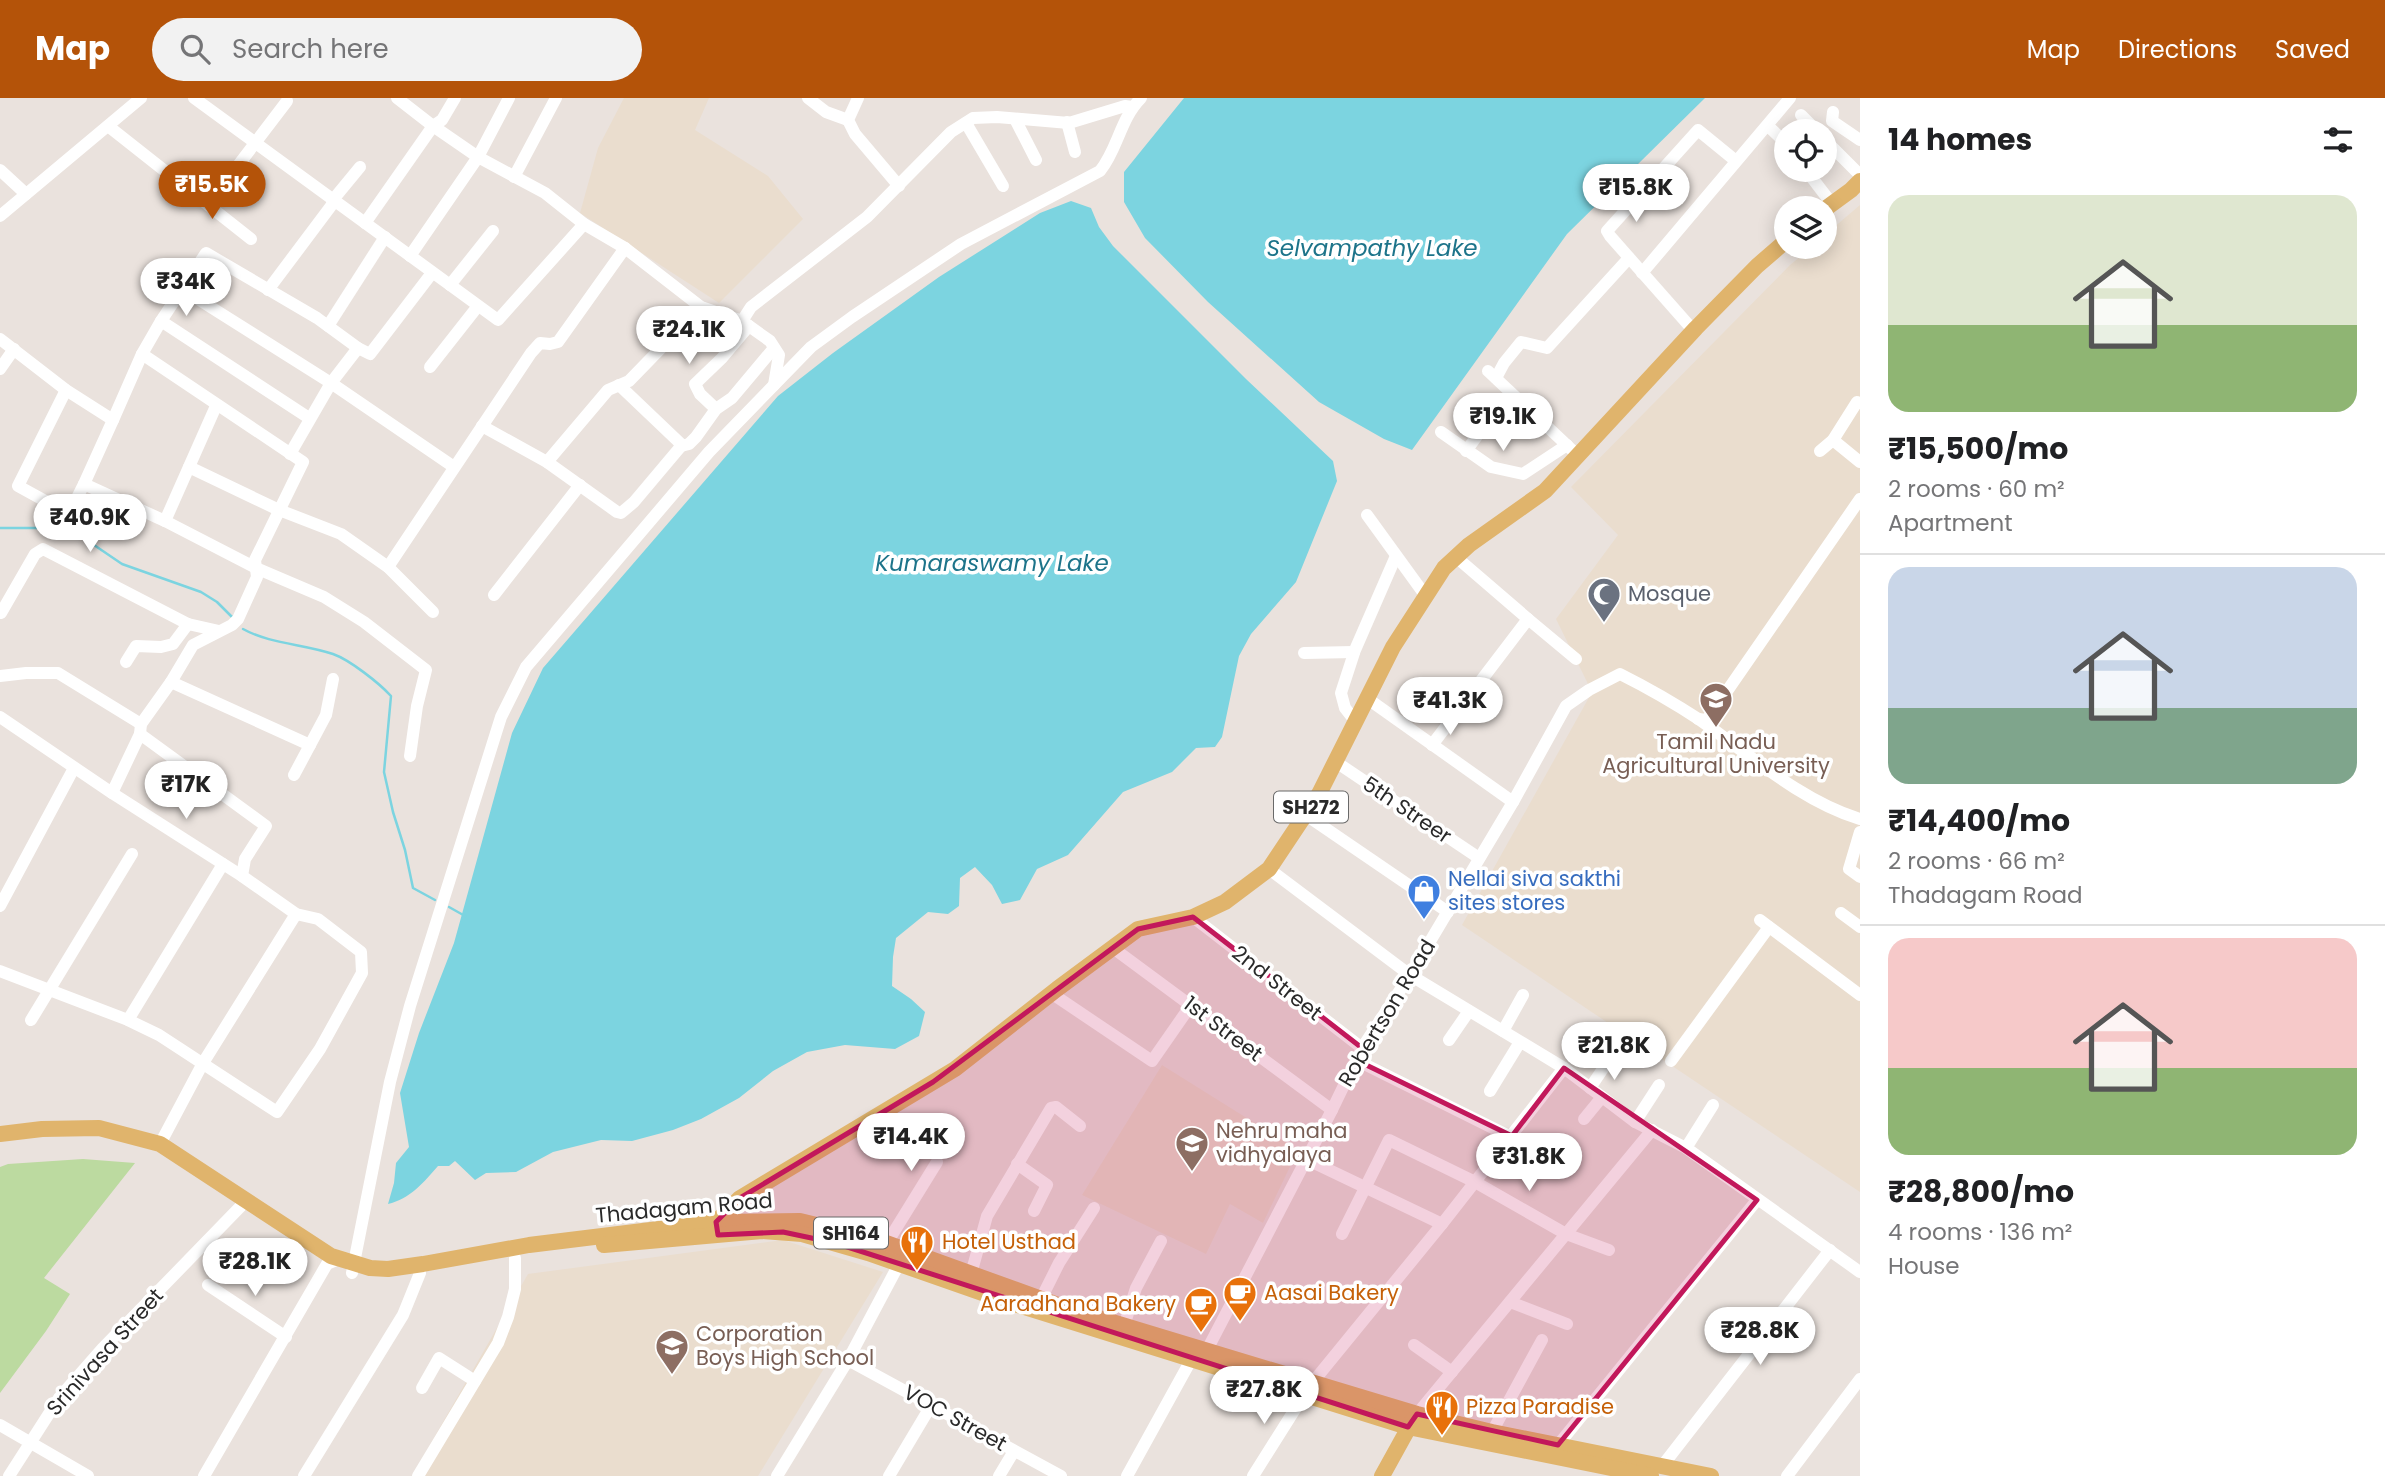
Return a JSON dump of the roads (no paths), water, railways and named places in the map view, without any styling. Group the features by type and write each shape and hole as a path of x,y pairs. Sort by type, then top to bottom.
{"main road":[{"path":"1837,200 1860,178"},
{"name":"SH272","path":"717,1228 740,1198 956,1069 1051,993 1138,929 1193,917 1225,902 1269,869 1306,815 1336,762 1393,647 1444,568 1469,545 1545,491 1572,450 1774,251"},
{"name":"Thadagam Road","path":"1,1134 99,1128 160,1144 333,1261"},
{"name":"Thadagam Road","path":"1,1134 95,1138 129,1144 159,1154 333,1261 381,1277 717,1228 802,1234 1191,1360 1309,1388"},
{"name":"Thadagam Road","path":"354,1269 400,1268 528,1245 800,1221 887,1243 1041,1299 1207,1350 1309,1388 1412,1420 1583,1470 1651,1476"},
{"path":"1382,1476 1412,1420"},
{"name":"Thadagam Road","path":"1412,1420 1492,1432 1711,1476"}],"street":[{"path":"0,216 141,98"},
{"path":"194,98 498,320 584,224"},
{"path":"397,98 478,157 545,193 584,224 625,248 701,307 746,324 770,341 779,355 774,385"},
{"path":"365,223 433,126 442,120 455,98"},
{"path":"410,256 478,157 509,98"},
{"path":"514,177 556,98"},
{"path":"808,98 826,112 848,120 855,134 900,186"},
{"path":"848,120 858,98"},
{"path":"1642,273 1790,98"},
{"path":"208,205 287,99"},
{"path":"716,409 699,394 695,384 722,358 746,324 751,307 867,217 951,132 973,118 1067,122 1094,117 1136,103"},
{"path":"354,1269 390,1082 410,1006 501,717 526,667 700,462 811,347 961,244 1100,171 1111,155 1122,124 1136,103"},
{"path":"1833,112 1832,121 1860,140"},
{"path":"1801,115 1805,119"},
{"path":"1014,119 1036,160"},
{"path":"1067,122 1075,152"},
{"path":"966,123 1003,186"},
{"path":"108,126 251,239"},
{"path":"1768,126 1774,132"},
{"path":"1693,330 1607,231 1698,130 1736,161"},
{"path":"1837,153 1860,178"},
{"path":"268,290 359,167"},
{"path":"0,170 26,194"},
{"path":"450,285 493,231"},
{"path":"328,326 385,237"},
{"path":"388,567 531,353 540,343 558,342 625,248"},
{"path":"66,390 18,486 69,514 142,354 206,253 370,354 432,273"},
{"path":"1441,432 1491,467 1523,474 1572,450 1492,374 1521,342 1547,348 1629,258"},
{"path":"182,289 331,383 454,467"},
{"path":"430,368 478,306"},
{"path":"547,462 608,390 629,381 701,307"},
{"path":"161,321 309,418"},
{"path":"0,339 66,390 113,420"},
{"path":"290,454 331,383 358,348"},
{"path":"482,426 547,462 621,513 634,502 681,446 689,444 716,409 732,398 774,348"},
{"path":"0,369 14,349"},
{"path":"112,793 141,729 193,645 232,625 238,619 257,577 255,560 303,462 142,354"},
{"path":"619,385 681,446"},
{"path":"1820,451 1833,440 1857,402 1860,403"},
{"path":"165,521 216,406"},
{"path":"1466,452 1497,409"},
{"path":"1833,440 1860,462"},
{"path":"189,467 279,510 341,534 388,567 433,612"},
{"path":"84,484 165,521 256,568 324,597 364,622 426,670 417,706 410,756"},
{"path":"494,595 580,485"},
{"path":"1698,719 1707,720 1860,499"},
{"path":"1367,515 1425,595"},
{"path":"1,613 35,554 43,549 188,624 219,631"},
{"path":"1356,722 1345,708 1341,693 1354,652 1396,556"},
{"path":"1456,557 1576,659"},
{"path":"1432,745 1528,619"},
{"path":"126,662 136,646 161,648 173,644 188,624"},
{"path":"1304,653 1354,652"},
{"path":"0,676 58,673 141,729 266,826 245,859 242,876"},
{"name":"Robertson Road","path":"1207,1350 1359,1054 1448,912 1566,706 1620,674 1652,690 1698,719"},
{"path":"294,775 326,715 332,679"},
{"path":"171,682 310,745"},
{"path":"1368,699 1513,802"},
{"path":"0,717 296,914 318,919 361,952 362,973 320,1049 277,1112 159,1035 128,1020 0,971"},
{"path":"1698,719 1792,787 1860,819"},
{"name":"5th Streer","path":"1336,762 1479,858"},
{"path":"1,902 74,768"},
{"path":"1306,815 1448,912"},
{"path":"1860,832 1849,869 1860,877"},
{"path":"31,1020 132,854"},
{"path":"128,1020 223,864"},
{"path":"1269,869 1410,975 1564,1068 1635,1122 1686,1148 1860,1272"},
{"path":"1841,913 1860,927"},
{"path":"160,1144 203,1063 296,914"},
{"name":"2nd Street","path":"1193,917 1359,1054 1545,1154"},
{"path":"1671,1061 1764,924 1860,995"},
{"name":"1st Street","path":"1113,948 1332,1110"},
{"path":"1051,993 1152,1061 1191,1005"},
{"path":"1503,1031 1523,995"},
{"path":"1449,1040 1469,1011"},
{"path":"1490,1091 1520,1042"},
{"path":"1590,1087 1611,1057"},
{"path":"1253,1476 1309,1388 1564,1068"},
{"path":"1635,1122 1659,1085"},
{"path":"1584,1119 1602,1097"},
{"path":"1686,1148 1713,1105"},
{"path":"971,1274 987,1216 1053,1106 1080,1126"},
{"path":"1412,1420 1652,1130"},
{"path":"1342,1234 1389,1140 1475,1182 1566,1234 1609,1250"},
{"path":"1306,1159 1442,1224"},
{"path":"887,1243 937,1163"},
{"path":"1017,1164 1047,1185 1034,1211"},
{"path":"1558,1445 1757,1200"},
{"name":"Srinivasa Street","path":"9,1476 59,1398 102,1349 241,1206"},
{"path":"1041,1299 1059,1263 1094,1208"},
{"path":"1124,1326 1136,1288 1161,1241"},
{"path":"1663,1465 1830,1250"},
{"path":"418,1476 498,1343 508,1317 514,1289 515,1258"},
{"path":"204,1476 333,1261"},
{"path":"777,1476 848,1360 899,1264"},
{"path":"304,1476 403,1315 420,1273"},
{"path":"208,1285 286,1337"},
{"path":"1510,1302 1567,1324"},
{"path":"1492,1432 1542,1340"},
{"path":"1414,1345 1452,1372"},
{"path":"1128,1476 1191,1360 1207,1350"},
{"path":"422,1388 439,1358 475,1381"},
{"name":"VOC Street","path":"848,1360 1061,1476"},
{"path":"1787,1476 1860,1379"},
{"path":"889,1476 932,1404"},
{"path":"0,1425 88,1476"},
{"path":"999,1476 1014,1451"}],"water":[{"name":"Selvampathy Lake","path":"1184,98 1705,98 1567,234 1412,450 1384,439 1319,402 1208,302 1145,238 1124,202 1124,172"},
{"name":"Kumaraswamy Lake","path":"1071,201 1091,208 1099,227 1113,246 1246,379 1333,461 1337,481 1296,582 1251,634 1239,656 1222,737 1215,747 1196,748 1172,772 1123,792 1068,855 1037,869 1020,900 1002,904 992,885 975,867 960,878 959,906 948,914 928,912 896,938 892,986 925,1012 919,1036 895,1049 845,1045 807,1052 773,1071 739,1098 701,1119 673,1130 632,1141 601,1140 553,1152 516,1172 486,1173 475,1180 455,1161 449,1166 438,1166 410,1194 388,1204 396,1163 409,1147 400,1093 419,1033 454,943 512,733 543,668 778,396 939,277 1040,213"}],"waterway":[{"path":"0,528 69,528 122,564 201,592 217,602 233,618"},
{"path":"243,629 264,638 340,657 364,672 391,696 384,772 413,888 435,900"},
{"path":"449,907 465,916"}],"place":[{"name":"Mosque","path":"1604,624"},
{"name":"Tamil Nadu Agricultural University","path":"1716,729"},
{"name":"Nellai siva sakthi sites stores","path":"1424,921"},
{"name":"Nehru maha vidhyalaya","path":"1192,1173"},
{"name":"Hotel Usthad","path":"917,1272"},
{"name":"Aasai Bakery","path":"1240,1323"},
{"name":"Aaradhana Bakery","path":"1201,1334"},
{"name":"Corporation Boys High School","path":"672,1376"},
{"name":"Pizza Paradise","path":"1442,1437"}]}
